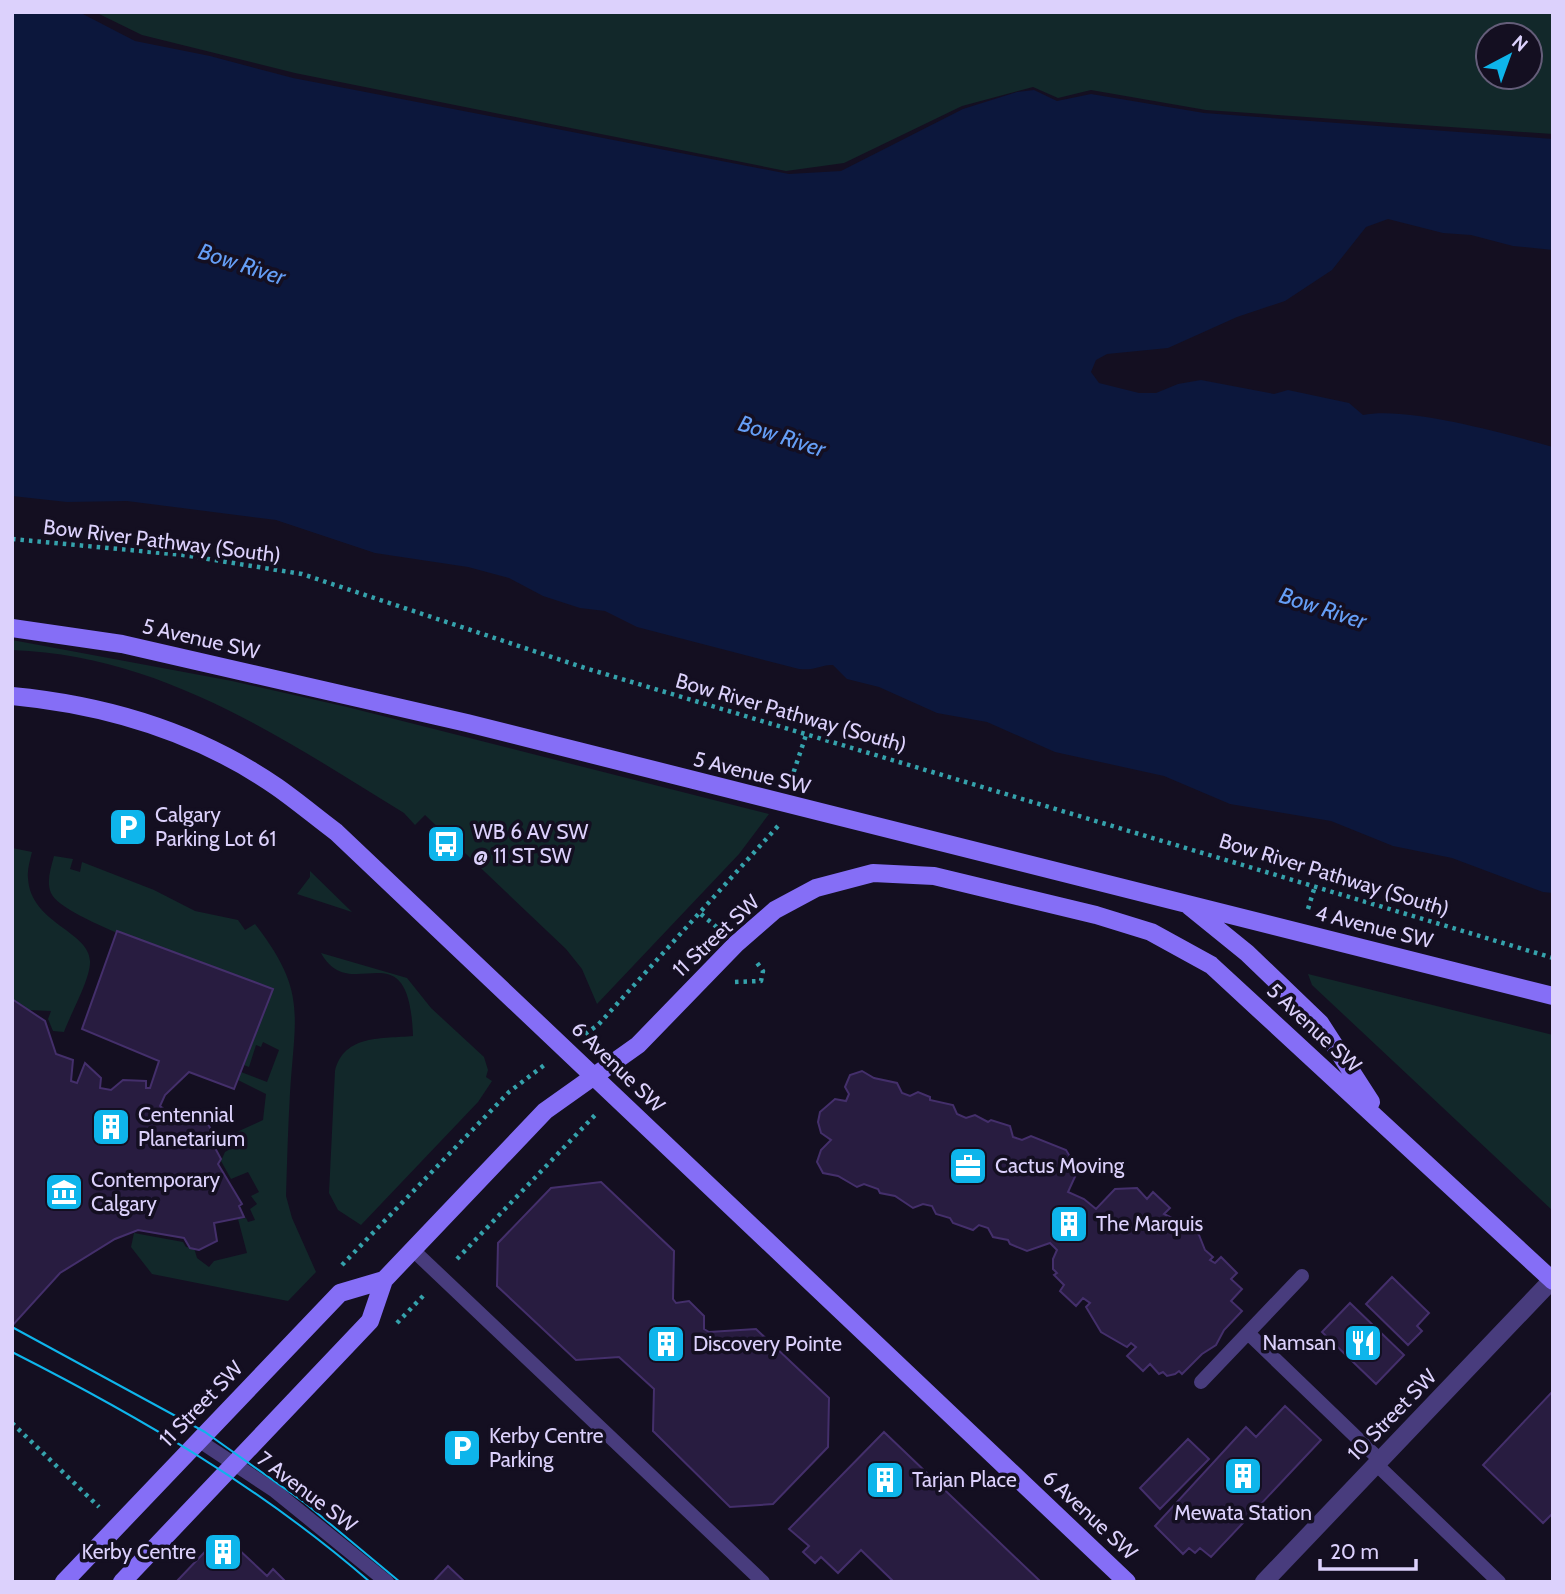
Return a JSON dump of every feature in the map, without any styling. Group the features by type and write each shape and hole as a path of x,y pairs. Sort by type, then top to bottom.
{"street":[{"name":"5 Avenue SW","path":"12,628 122,644 467,723 784,805 1184,902 1247,953 1320,1023 1386,1124"},
{"name":"6 Avenue SW","path":"12,696 51,700 120,714 191,739 276,786 336,832 1127,1582"},
{"name":"11 Street SW","path":"122,1582 370,1321 384,1280 545,1111 638,1045 736,944 775,910 816,888 873,873 934,876 1096,915 1151,932 1211,965"},
{"name":"4 Avenue SW","path":"1184,902 1553,996"},
{"name":"5 Avenue SW","path":"1211,965 1552,1280"},
{"name":"11 Street SW","path":"64,1582 340,1293 384,1280"},
{"name":"10 Street SW","path":"1264,1582 1552,1280"}],"lane":[{"path":"413,1250 763,1582"},
{"path":"1201,1382 1302,1276"},
{"path":"1248,1333 1499,1582"},
{"name":"7 Avenue SW","path":"198,1440 275,1491 387,1582"}],"path":[{"name":"Bow River Pathway (South)","path":"12,539 183,555 302,574 585,668 1553,958"},
{"path":"788,788 806,734"},
{"path":"598,1025 777,831 781,818"},
{"path":"1307,911 1315,886"},
{"path":"701,914 721,931"},
{"path":"335,1273 509,1092"},
{"path":"12,1423 99,1507"}],"green space":[{"path":"95,12 1553,12 1553,134 1206,110 1091,90 1058,98 1033,87 962,106 844,163 786,171 295,73 142,35"},
{"path":"12,640 232,681 347,707 769,814 739,854 597,1004 582,969 566,949 425,815 415,825 404,813 266,730 169,684 119,667 67,655 12,650"},
{"path":"12,848 32,852 28,875 31,893 48,916 80,942 90,961 87,977 64,1032 53,1031 48,1019 51,1011 28,1010 12,999"},
{"path":"54,856 73,859 70,869 80,872 82,862 154,890 195,911 238,920 245,930 255,924 272,947 290,986 294,1004 286,1196 292,1218 316,1272 288,1301 152,1274 131,1247 134,1233 183,1242 186,1247 194,1248 197,1258 209,1267 214,1261 247,1253 238,1219 246,1218 248,1222 255,1220 250,1209 257,1204 251,1196 259,1192 248,1172 231,1179 221,1161 225,1152 232,1148 226,1137 263,1120 266,1094 238,1080 241,1072 267,1082 279,1050 263,1042 261,1047 256,1045 249,1067 244,1065 273,989 152,947 86,919 63,905 51,893 49,884"},
{"path":"310,871 352,912 297,894 310,877"},
{"path":"321,953 407,978 431,1008 484,1057 488,1070 486,1077 492,1081 478,1102 361,1225 338,1210 329,1193 335,1071 347,1050 356,1044 413,1036 409,1003 401,984 390,975 347,973 333,968"},
{"path":"1308,974 1553,1035 1553,1211 1312,985"}],"water":[{"name":"Bow River","path":"12,12 79,12 135,41 210,56 293,78 789,174 841,171 963,109 1017,92 1034,90 1057,101 1091,94 1204,113 1553,139 1553,250 1513,246 1471,235 1443,233 1388,219 1366,227 1332,270 1285,301 1237,317 1168,348 1107,354 1096,360 1091,372 1099,383 1139,393 1156,393 1178,384 1201,380 1274,394 1288,390 1349,403 1363,415 1405,414 1430,418 1553,447 1553,893 1543,892 1452,858 1393,846 1331,821 1230,804 1164,776 1055,752 987,722 937,713 879,687 847,679 833,665 799,669 637,627 605,611 580,608 543,596 509,578 468,567 375,553 276,520 127,501 67,502 12,496"}],"building":[{"name":"Centennial Planetarium","path":"117,931 273,989 234,1089 189,1072 165,1095 160,1106 169,1113 200,1110 217,1140 214,1146 221,1159 218,1164 242,1204 239,1206 244,1217 214,1223 217,1241 199,1250 190,1248 184,1238 138,1230 115,1239 60,1273 12,1326 12,999 45,1021 56,1054 73,1060 71,1081 77,1083 85,1063 101,1078 100,1088 111,1090 123,1080 146,1081 146,1088 150,1088 159,1061 82,1029"},
{"name":"The Marquis","path":"862,1071 874,1078 897,1083 902,1093 910,1096 918,1092 930,1097 930,1100 953,1105 957,1114 966,1118 975,1115 988,1122 991,1120 1010,1126 1013,1137 1022,1140 1031,1136 1066,1150 1078,1170 1068,1192 1084,1199 1096,1209 1115,1189 1137,1188 1147,1199 1153,1192 1170,1208 1164,1214 1190,1227 1199,1235 1205,1250 1213,1257 1210,1260 1215,1263 1221,1257 1237,1273 1231,1279 1242,1289 1231,1301 1242,1311 1224,1330 1216,1345 1202,1354 1182,1374 1179,1371 1167,1376 1163,1372 1159,1374 1150,1364 1143,1371 1127,1356 1136,1347 1131,1343 1127,1347 1101,1332 1086,1307 1090,1303 1083,1298 1076,1306 1060,1291 1064,1285 1054,1275 1057,1273 1053,1269 1057,1250 1050,1243 1027,1251 1010,1244 1008,1240 993,1237 988,1228 979,1225 973,1230 953,1223 950,1218 936,1214 932,1206 923,1204 913,1208 895,1196 880,1193 878,1189 864,1184 857,1187 838,1176 823,1173 817,1162 821,1150 831,1140 821,1133 818,1122 820,1112 835,1099 846,1101 849,1094 845,1087 850,1075"},
{"name":"Discovery Pointe","path":"601,1182 674,1251 673,1299 676,1303 689,1301 704,1316 704,1329 709,1332 756,1329 829,1398 828,1447 773,1504 730,1507 653,1431 654,1389 619,1357 576,1360 497,1286 498,1243 551,1188"},
{"path":"1392,1277 1429,1313 1417,1326 1422,1331 1408,1345 1366,1304"},
{"name":"Namsan","path":"1350,1303 1404,1355 1376,1384 1322,1332"},
{"path":"1553,1391 1553,1513 1543,1523 1483,1465"},
{"name":"Mewata Station","path":"1285,1406 1321,1440 1211,1557 1200,1548 1195,1553 1189,1548 1183,1554 1155,1526 1246,1427 1256,1437"},
{"name":"Tarjan Place","path":"884,1432 1041,1582 894,1582 861,1550 838,1573 821,1557 815,1563 803,1552 809,1546 789,1529"},
{"path":"1188,1439 1209,1459 1160,1509 1140,1488"},
{"name":"Kerby Centre","path":"222,1534 267,1576 273,1569 286,1582 176,1582"},
{"path":"448,1566 465,1582 433,1582"}],"tram line":[{"path":"12,1327 205,1432 305,1503 400,1582"},
{"path":"12,1352 107,1402 198,1456 286,1516 370,1582"}],"place":[{"name":"Calgary Parking Lot 61","path":"128,827"},
{"name":"WB 6 AV SW @ 11 ST SW","path":"446,844"},
{"name":"Centennial Planetarium","path":"111,1127"},
{"name":"Cactus Moving","path":"968,1166"},
{"name":"Contemporary Calgary","path":"64,1192"},
{"name":"The Marquis","path":"1069,1224"},
{"name":"Namsan","path":"1363,1343"},
{"name":"Discovery Pointe","path":"666,1344"},
{"name":"Kerby Centre Parking","path":"462,1448"},
{"name":"Mewata Station","path":"1243,1476"},
{"name":"Tarjan Place","path":"885,1480"},
{"name":"Kerby Centre","path":"223,1552"}]}
